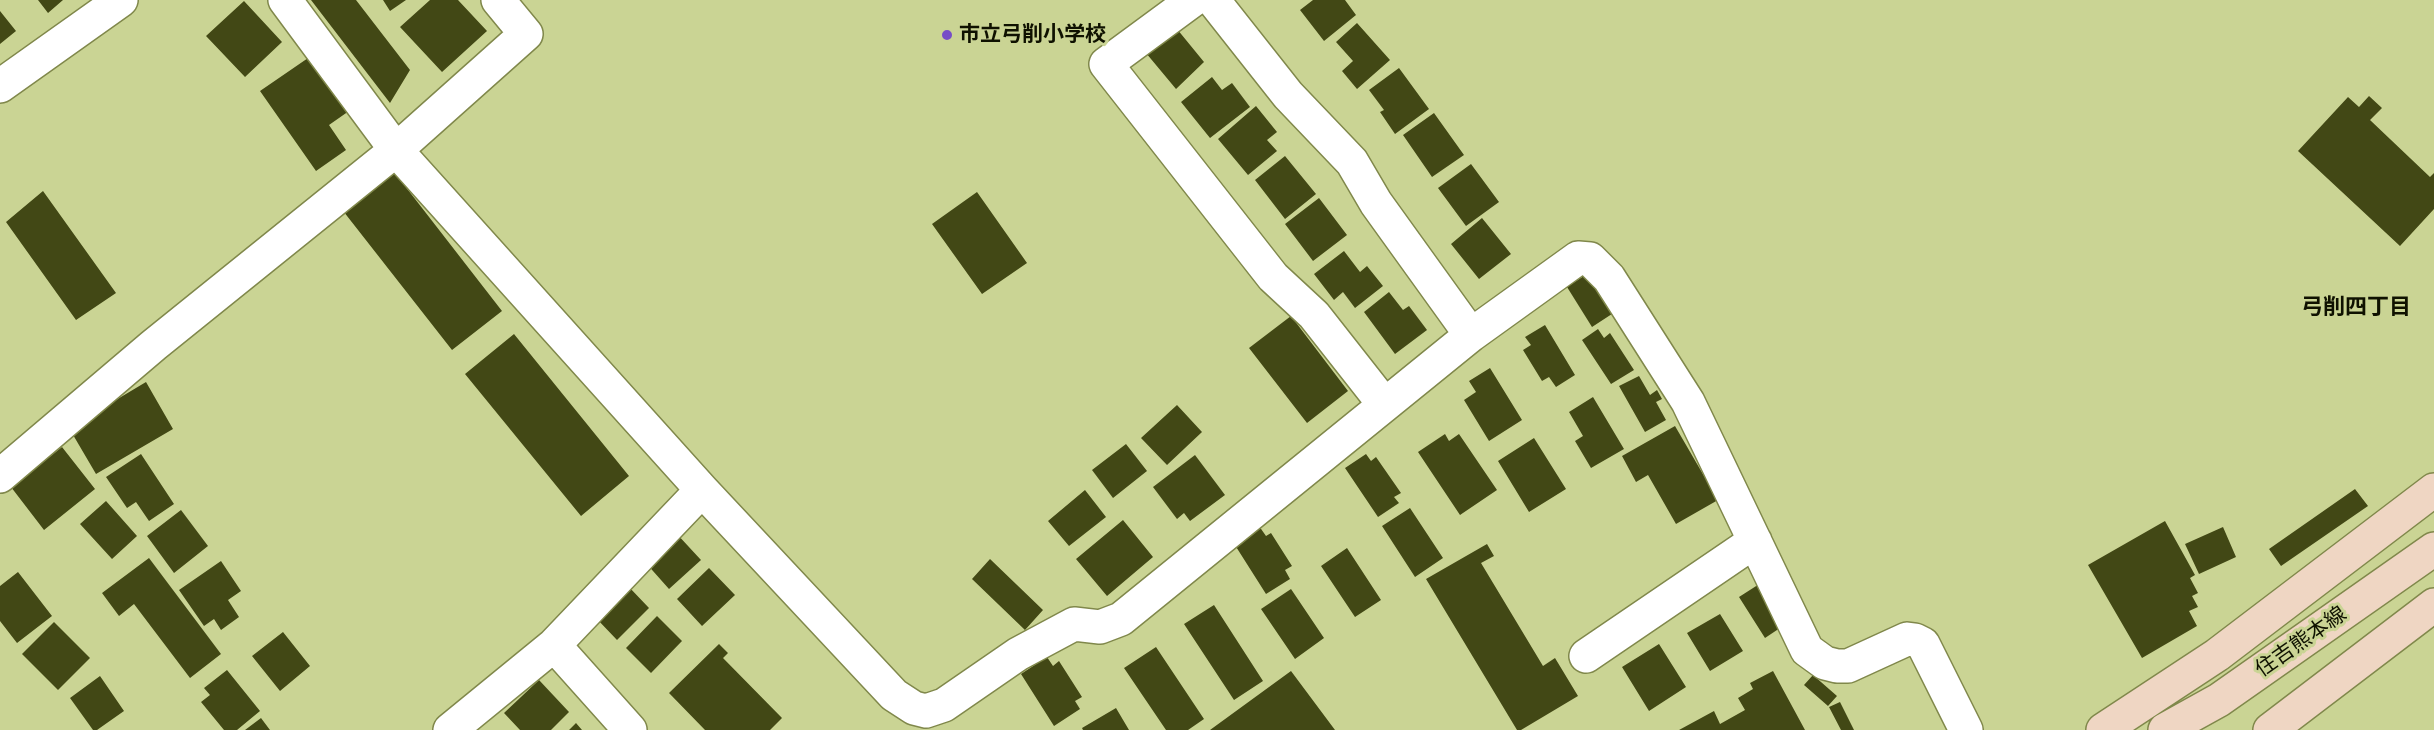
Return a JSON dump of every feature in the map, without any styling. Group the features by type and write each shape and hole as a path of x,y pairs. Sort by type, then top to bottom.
{"main road":[{"path":"2103,730 2217,655 2434,490"},
{"name":"住吉熊本線","path":"2165,730 2219,700 2434,549"},
{"path":"2270,730 2434,605"}],"street":[{"path":"0,86 121,0"},
{"path":"285,0 396,150 702,490 894,695 914,708 915,721 944,705 1018,654 1074,624 1100,627 1120,619 1472,334 1578,258 1590,259 1609,278 1688,402 1807,650 1825,663 1848,666 1908,639 1923,644 1966,730"},
{"path":"0,476 154,345 396,150 526,34 498,0"},
{"path":"1193,0 1106,64 1273,276 1314,315 1384,404"},
{"path":"1213,0 1288,95 1352,162 1382,211 1472,334"},
{"path":"450,730 554,645 702,490"},
{"path":"1586,656 1755,541"},
{"path":"554,645 630,730"}],"building":[{"path":"38,0 63,0 48,13"},
{"path":"311,0 356,0 410,70 390,103"},
{"path":"383,0 406,0 390,11"},
{"path":"430,0 458,0 487,31 442,72 400,27"},
{"path":"1313,0 1345,0 1356,15 1324,41 1300,10"},
{"path":"244,1 282,42 245,77 206,36"},
{"path":"0,11 16,31 0,44"},
{"path":"1357,23 1390,60 1357,89 1342,71 1353,61 1336,42"},
{"path":"1177,29 1204,62 1176,89 1146,53"},
{"path":"311,56 349,111 329,125 346,150 316,171 260,91"},
{"path":"1399,68 1429,109 1395,134 1380,112 1384,110 1369,90"},
{"path":"1212,77 1222,90 1232,83 1250,107 1210,138 1181,102"},
{"path":"2369,96 2382,108 2370,120 2430,177 2434,173 2434,209 2400,246 2298,151 2348,97 2359,107"},
{"path":"1256,106 1277,132 1267,140 1277,151 1248,175 1218,139"},
{"path":"1434,113 1464,155 1432,177 1403,135"},
{"path":"1285,156 1316,194 1285,219 1255,180"},
{"path":"1471,164 1499,202 1466,226 1438,188"},
{"path":"391,168 502,311 452,350 340,207"},
{"path":"43,191 116,293 76,320 6,222"},
{"path":"977,192 1027,263 982,294 932,224"},
{"path":"1319,198 1347,235 1313,261 1285,224"},
{"path":"1482,218 1511,254 1479,279 1451,244"},
{"path":"1344,251 1360,272 1367,266 1383,286 1355,308 1343,292 1334,300 1314,274"},
{"path":"1590,272 1615,312 1592,327 1567,287"},
{"path":"1389,292 1403,310 1409,306 1427,330 1395,354 1364,312"},
{"path":"1291,316 1348,391 1307,423 1249,348"},
{"path":"1545,325 1575,375 1556,387 1549,377 1542,381 1523,350 1531,345 1525,337"},
{"path":"1598,329 1604,338 1610,333 1634,370 1611,384 1582,340"},
{"path":"514,334 629,476 581,516 465,374"},
{"path":"1490,368 1522,420 1489,441 1464,400 1476,392 1469,381"},
{"path":"1639,376 1650,395 1657,390 1662,399 1656,402 1666,420 1645,432 1619,386"},
{"path":"146,382 173,429 96,474 69,428"},
{"path":"1593,397 1624,449 1591,468 1575,441 1583,436 1569,412"},
{"path":"1177,405 1202,432 1167,465 1141,438"},
{"path":"1675,426 1718,500 1676,524 1648,475 1636,482 1622,456"},
{"path":"1445,434 1449,441 1459,434 1497,490 1460,515 1418,452"},
{"path":"1534,438 1566,489 1529,512 1498,461"},
{"path":"1126,444 1147,471 1113,498 1092,470"},
{"path":"62,447 95,489 44,530 11,487"},
{"path":"141,454 174,504 149,521 136,502 127,508 106,477"},
{"path":"1366,454 1371,461 1376,457 1401,493 1394,497 1399,503 1378,517 1345,468"},
{"path":"1195,455 1225,495 1190,521 1184,513 1177,519 1153,487"},
{"path":"2355,489 2368,506 2281,566 2269,549"},
{"path":"1085,490 1106,517 1069,546 1048,521"},
{"path":"106,501 137,536 112,559 80,524"},
{"path":"1410,508 1443,558 1415,577 1382,526"},
{"path":"181,510 208,546 174,573 147,536"},
{"path":"1123,520 1153,557 1107,596 1076,559"},
{"path":"2165,521 2195,575 2190,578 2198,593 2192,596 2198,607 2189,611 2197,626 2142,658 2088,565"},
{"path":"1259,526 1266,536 1271,533 1292,566 1285,570 1290,579 1266,594 1233,542"},
{"path":"2223,527 2236,557 2199,574 2185,544"},
{"path":"676,533 701,560 669,589 645,562"},
{"path":"1487,544 1494,556 1481,563 1543,666 1555,658 1578,696 1521,730 1517,730 1426,579"},
{"path":"1347,548 1381,600 1355,617 1321,566"},
{"path":"149,558 221,654 190,678 134,604 119,616 102,593"},
{"path":"990,559 1043,610 1025,630 972,579"},
{"path":"221,561 241,591 228,600 239,617 221,630 214,619 204,626 179,590"},
{"path":"709,568 735,595 702,626 677,599"},
{"path":"18,572 52,616 17,643 0,621 0,586"},
{"path":"1764,581 1789,622 1765,638 1739,597"},
{"path":"628,586 649,608 617,640 596,618"},
{"path":"1291,589 1324,638 1295,659 1261,609"},
{"path":"1214,605 1263,681 1234,700 1184,624"},
{"path":"1720,614 1743,651 1710,671 1687,633"},
{"path":"657,616 682,641 651,673 626,648"},
{"path":"54,622 90,658 58,690 22,654"},
{"path":"283,632 310,666 280,691 252,656"},
{"path":"719,644 728,653 723,658 782,718 770,730 705,730 669,693"},
{"path":"1659,644 1686,687 1649,711 1622,667"},
{"path":"1156,647 1204,719 1188,730 1166,730 1124,668"},
{"path":"1047,657 1053,666 1059,661 1082,697 1075,701 1080,709 1054,726 1021,674"},
{"path":"227,670 260,711 237,730 224,730 201,702 210,695 204,688"},
{"path":"1291,671 1335,730 1210,730"},
{"path":"1773,671 1805,730 1679,730 1714,711 1720,724 1745,710 1738,698 1753,689 1750,683"},
{"path":"1813,675 1837,696 1828,706 1804,685"},
{"path":"100,676 124,711 97,730 93,730 70,698"},
{"path":"539,680 569,712 551,730 520,730 504,713"},
{"path":"1840,702 1854,730 1841,730 1829,707"},
{"path":"1116,708 1129,730 1083,730 1082,728"},
{"path":"261,718 270,730 245,730"},
{"path":"576,723 582,730 569,730"}],"place":[{"name":"市立弓削小学校","path":"947,35"}],"district":[{"name":"弓削四丁目","path":"2356,307"}]}
